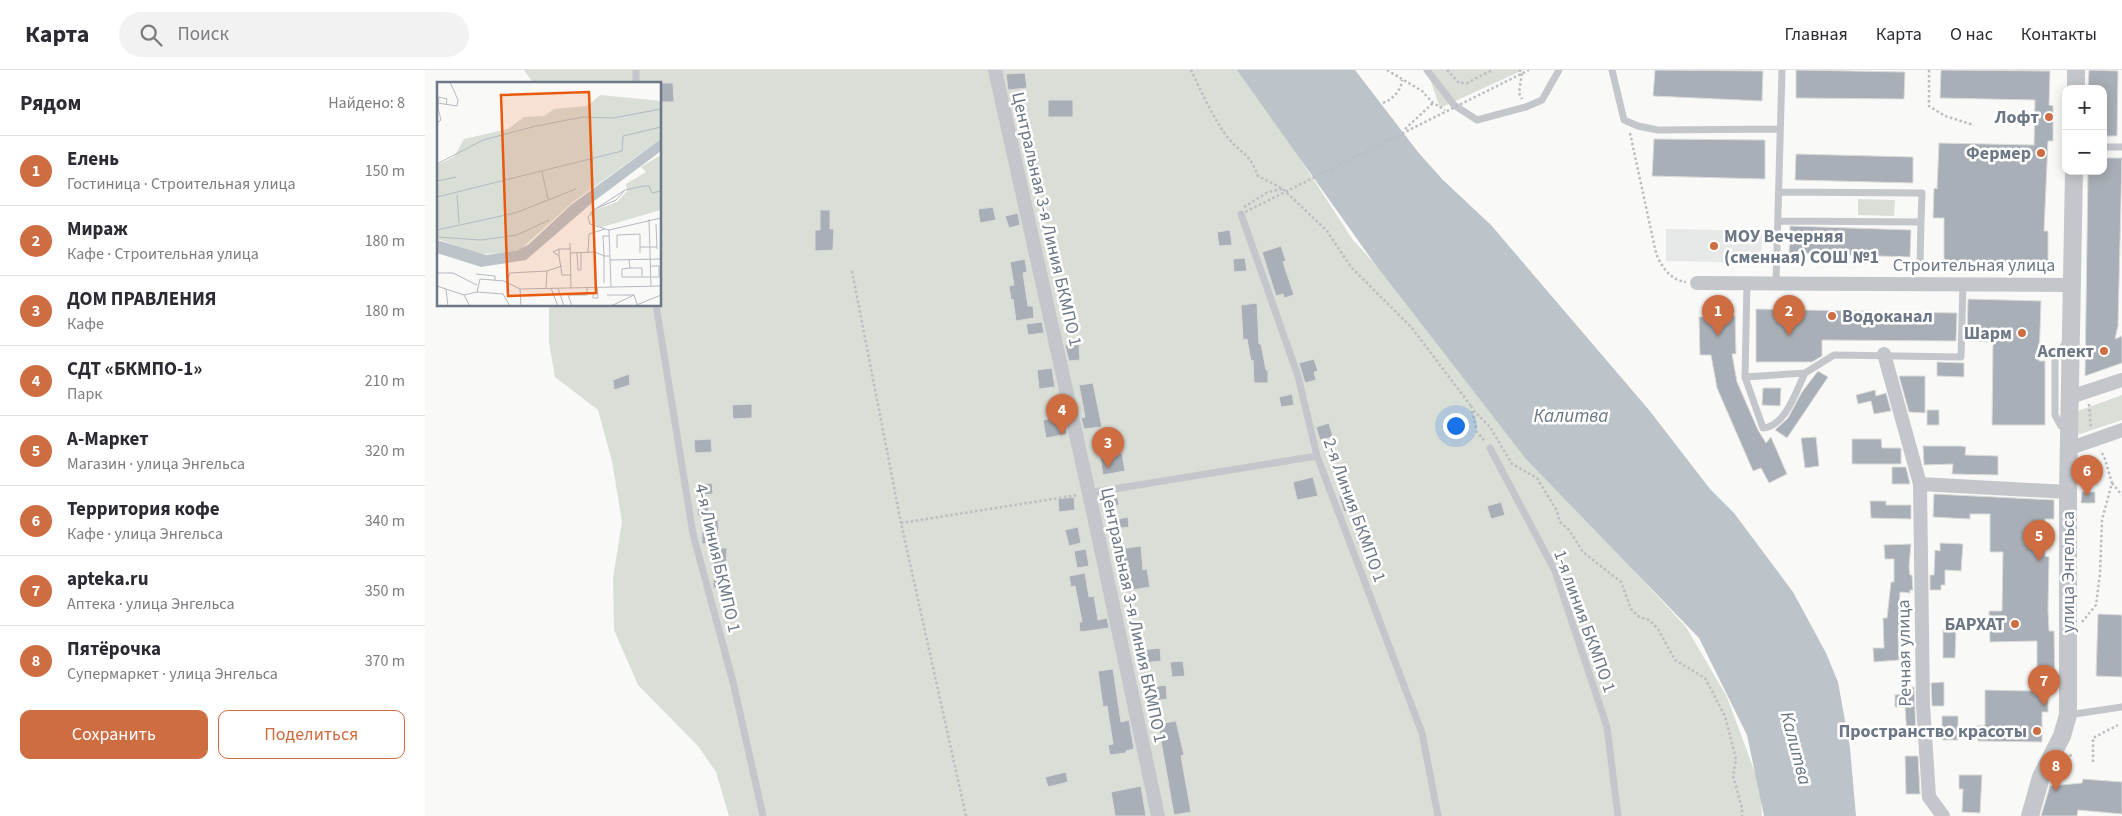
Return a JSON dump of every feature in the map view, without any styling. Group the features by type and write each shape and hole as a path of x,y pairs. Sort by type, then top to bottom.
{"street":[{"name":"Центральная 3-я Линия БКМПО 1","path":"995,70 1089,493 1158,816"},
{"path":"2076,70 2076,85"},
{"name":"улица Энгельса","path":"2030,816 2033,811 2041,777 2062,736 2068,715 2068,492 2074,175"},
{"name":"Строительная улица","path":"1697,283 2072,285"},
{"name":"Речная улица","path":"1884,354 1920,484 1923,705 1929,798 1943,816"},
{"path":"2070,397 2122,380"},
{"path":"2069,441 2092,441 2122,430"},
{"path":"1920,484 2068,492"}],"lane":[{"path":"1427,70 1454,105 1477,120 1526,107 1542,100 1559,70"},
{"path":"1612,70 1624,120 1638,126 1658,130 1780,129"},
{"path":"1776,283 1782,70"},
{"path":"2107,147 2122,147"},
{"path":"1779,192 1922,193 1919,264"},
{"name":"2-я Линия БКМПО 1","path":"1241,214 1298,376 1317,456 1422,734 1438,816"},
{"path":"1778,221 1921,222"},
{"path":"1747,283 1745,376 1763,428 1781,419 1805,373"},
{"path":"1745,376 1805,373 1835,355 1884,354 1961,357 1963,284"},
{"name":"4-я Линия БКМПО 1","path":"656,306 693,534 733,682 763,816"},
{"path":"2069,441 2055,415 2055,359 2071,335"},
{"name":"1-я линия БКМПО 1","path":"1491,448 1555,571 1607,727 1618,816"},
{"path":"1089,493 1317,456"},
{"path":"2068,715 2122,707"}],"path":[{"path":"1191,70 1229,138 1253,162 1257,176 1283,189 1327,231 1351,267 1412,328 1473,410 1490,427 1513,464 1537,478 1557,511 1560,522 1569,530 1583,552 1621,582 1631,609 1639,617 1649,620 1658,629 1675,660 1705,678 1725,716 1736,759 1733,776 1742,808 1742,816"},
{"path":"1387,70 1421,91 1433,103 1445,110 1459,109"},
{"path":"1447,70 1459,83 1467,83 1492,70"},
{"path":"1519,70 1521,72 1519,93 1526,107"},
{"path":"1241,214 1529,70"},
{"path":"1929,70 1929,106 1945,116 1974,125"},
{"path":"1383,104 1392,99 1402,85 1402,80"},
{"path":"1405,129 1433,103"},
{"path":"1628,122 1640,186 1656,253 1662,268 1680,281 1697,283"},
{"path":"1241,214 1242,209 1252,201 1268,192 1283,189"},
{"path":"852,271 901,522 966,816"},
{"path":"2089,392 2092,441 2104,456 2112,483 2122,495"},
{"path":"1471,406 1477,432 1491,448"},
{"path":"2078,627 2096,605 2100,574 2102,520 2112,483"},
{"path":"901,522 1089,493"},
{"path":"2093,762 2093,738 2119,725"}],"shaded area":[{"path":"524,70 1242,70 1353,240 1429,323 1637,574 1686,627 1727,697 1760,786 1762,816 729,816 716,772 698,746 638,685 614,630 613,578 622,522 612,461 598,410 555,377 549,343 549,306 661,306 661,82 533,82"},
{"path":"1427,70 1523,70 1440,108"},
{"path":"1858,199 1895,200 1894,216 1858,215"},
{"name":"МОУ Вечерняя (сменная) СОШ №1","path":"1666,229 1762,231 1761,263 1666,261"},
{"path":"2122,395 2122,420 2077,435 2078,411"}],"water":[{"name":"Калитва","path":"1237,70 1355,70 1418,152 1442,179 1491,225 1649,410 1710,489 1734,513 1793,592 1826,653 1838,682 1850,748 1856,816 1764,816 1747,735 1699,638 1526,459 1372,260"}],"building":[{"path":"1655,70 1763,71 1762,101 1653,96"},
{"path":"1796,70 1905,72 1904,99 1796,98"},
{"path":"1941,70 2050,71 2049,105 2053,106 2053,141 2048,141 2044,231 2048,231 2048,262 1944,261 1944,218 1933,218 1934,188 1937,189 1939,143 2034,145 2035,100 1940,98"},
{"path":"2089,70 2118,71 2117,136 2107,136 2107,85 2088,85"},
{"path":"1025,73 1027,88 1008,90 1006,74"},
{"path":"661,83 673,83 674,102 661,102"},
{"path":"1048,100 1073,100 1073,117 1048,117"},
{"path":"1654,139 1765,140 1765,179 1652,176"},
{"path":"1796,154 1913,157 1913,183 1795,180"},
{"path":"2107,158 2122,158 2118,326 2115,339 2122,336 2122,363 2085,376 2088,175 2107,175"},
{"path":"993,207 996,220 980,223 978,209"},
{"path":"820,210 830,210 830,229 834,229 833,250 815,251 815,230 820,230"},
{"path":"1018,213 1020,225 1009,228 1005,216"},
{"path":"1790,226 1911,230 1910,257 1789,253"},
{"path":"1230,230 1232,245 1219,246 1217,232"},
{"path":"1281,246 1286,261 1283,262 1294,295 1284,298 1283,294 1276,296 1262,252"},
{"path":"1245,258 1247,271 1234,272 1233,259"},
{"path":"1025,259 1027,272 1023,273 1028,306 1033,306 1034,318 1016,321 1009,286 1014,285 1010,262"},
{"path":"1968,299 2041,301 2039,361 2045,361 2045,425 1992,425 1993,342 1967,341"},
{"path":"1257,303 1259,344 1261,344 1266,370 1268,370 1268,383 1254,383 1253,360 1251,361 1247,339 1243,340 1241,305"},
{"path":"1756,309 1957,313 1956,341 1822,340 1822,356 1812,362 1756,362"},
{"path":"1735,316 1736,354 1732,354 1737,382 1758,430 1766,443 1771,437 1787,474 1769,483 1761,468 1753,471 1717,388 1711,355 1700,355 1699,317"},
{"path":"1042,322 1044,333 1028,335 1026,324"},
{"path":"1079,344 1080,360 1069,361 1065,345"},
{"path":"1314,359 1318,371 1314,372 1316,380 1305,383 1299,363"},
{"path":"1937,362 1964,363 1964,377 1937,376"},
{"path":"1052,368 1055,387 1039,389 1037,370"},
{"path":"1818,371 1828,377 1787,438 1775,430 1788,418 1802,392"},
{"path":"629,374 630,385 614,390 613,380"},
{"path":"1899,376 1925,376 1925,413 1909,412"},
{"path":"1093,383 1102,427 1084,429 1081,418 1085,417 1079,385"},
{"path":"1763,388 1781,388 1780,406 1762,405"},
{"path":"1875,390 1876,396 1886,393 1891,411 1874,414 1871,401 1858,404 1856,395"},
{"path":"1292,394 1294,405 1281,407 1279,397"},
{"path":"752,404 752,418 733,419 732,405"},
{"path":"1927,410 1939,410 1939,425 1927,425"},
{"path":"1063,416 1067,434 1046,438 1043,420"},
{"path":"1329,423 1333,437 1320,440 1316,427"},
{"path":"1816,437 1819,466 1805,468 1801,438"},
{"path":"711,439 712,452 695,453 694,440"},
{"path":"1852,439 1881,439 1882,448 1901,448 1901,464 1852,464"},
{"path":"1923,446 1961,446 1966,447 1965,455 1998,456 1998,475 1952,474 1953,464 1924,465"},
{"path":"1122,453 1125,471 1103,475 1100,456"},
{"path":"1892,467 1906,467 1910,484 1892,484"},
{"path":"1313,477 1318,496 1297,500 1293,482"},
{"path":"712,483 713,494 700,495 699,485"},
{"path":"2082,492 2095,492 2095,503 2081,503"},
{"path":"1349,493 1354,509 1344,512 1339,496"},
{"path":"1117,494 1119,505 1109,506 1108,496"},
{"path":"1934,494 2054,500 2054,519 2045,519 2045,556 2049,557 2049,631 2054,631 2055,681 2048,681 2048,712 2042,712 2042,742 1978,741 1977,726 1985,725 1985,690 2032,691 2033,672 2037,672 2037,641 1990,642 1989,611 2002,611 2003,552 1990,552 1990,514 1970,514 1970,519 1933,517"},
{"path":"1074,497 1075,510 1059,512 1058,499"},
{"path":"1870,501 1886,501 1886,505 1911,505 1911,519 1871,518"},
{"path":"708,502 709,515 698,516 697,503"},
{"path":"1501,502 1505,515 1491,519 1487,506"},
{"path":"1128,517 1129,527 1114,529 1113,520"},
{"path":"711,518 718,518 719,548 727,548 726,567 729,567 729,583 724,583 724,588 713,588 714,559 709,559 710,543 702,544 702,531 710,531"},
{"path":"1078,527 1081,543 1069,546 1065,530"},
{"path":"1370,528 1372,541 1357,544 1355,530"},
{"path":"1940,543 1963,544 1961,571 1945,570 1945,585 1941,585 1941,590 1930,590 1930,575 1934,575 1935,550 1940,551"},
{"path":"1911,544 1909,566 1913,590 1910,590 1910,593 1900,592 1899,617 1901,632 1898,633 1899,660 1874,662 1873,648 1884,648 1883,618 1887,618 1891,582 1894,582 1894,559 1885,559 1884,545"},
{"path":"1141,546 1143,570 1147,569 1150,587 1127,591 1120,549"},
{"path":"1086,549 1089,566 1077,568 1074,551"},
{"path":"1085,573 1089,597 1094,596 1098,620 1107,618 1109,628 1080,632 1079,622 1082,622 1075,586 1071,587 1069,576"},
{"path":"2098,614 2122,615 2122,677 2096,676"},
{"path":"1943,629 1956,630 1955,658 1943,658"},
{"path":"1160,648 1161,661 1143,663 1141,650"},
{"path":"1183,661 1185,676 1172,677 1170,662"},
{"path":"1113,669 1121,722 1129,720 1134,749 1126,751 1126,753 1110,755 1108,745 1113,744 1107,706 1103,707 1098,671"},
{"path":"1944,682 1944,706 1932,706 1931,683"},
{"path":"1166,685 1167,699 1153,701 1152,687"},
{"path":"1914,687 1916,734 1907,735 1905,707 1895,707 1895,695 1903,694 1903,688"},
{"path":"1942,716 1958,716 1958,740 1942,740"},
{"path":"1176,721 1184,755 1181,756 1191,812 1174,815 1158,724"},
{"path":"1905,756 1918,756 1920,794 1906,794"},
{"path":"1066,772 1068,782 1048,787 1045,777"},
{"path":"1959,775 1982,775 1980,813 1962,812 1963,789 1959,789"},
{"path":"2083,779 2122,782 2122,814 2078,810 2077,816 2041,816 2050,786 2082,783"},
{"path":"1141,786 1146,816 1115,816 1111,792"}],"place":[{"name":"Лофт","path":"2049,117"},
{"name":"Фермер","path":"2041,153"},
{"name":"МОУ Вечерняя (сменная) СОШ №1","path":"1714,246"},
{"name":"Водоканал","path":"1832,316"},
{"name":"Шарм","path":"2022,333"},
{"name":"Елень","path":"1718,336"},
{"name":"Мираж","path":"1789,336"},
{"name":"Аспект","path":"2104,351"},
{"name":"СДТ «БКМПО-1»","path":"1062,435"},
{"name":"ДОМ ПРАВЛЕНИЯ","path":"1108,468"},
{"name":"Территория кофе","path":"2087,496"},
{"name":"А-Маркет","path":"2039,561"},
{"name":"БАРХАТ","path":"2015,624"},
{"name":"apteka.ru","path":"2044,706"},
{"name":"Пространство красоты","path":"2037,731"},
{"name":"Пятёрочка","path":"2056,791"}]}
